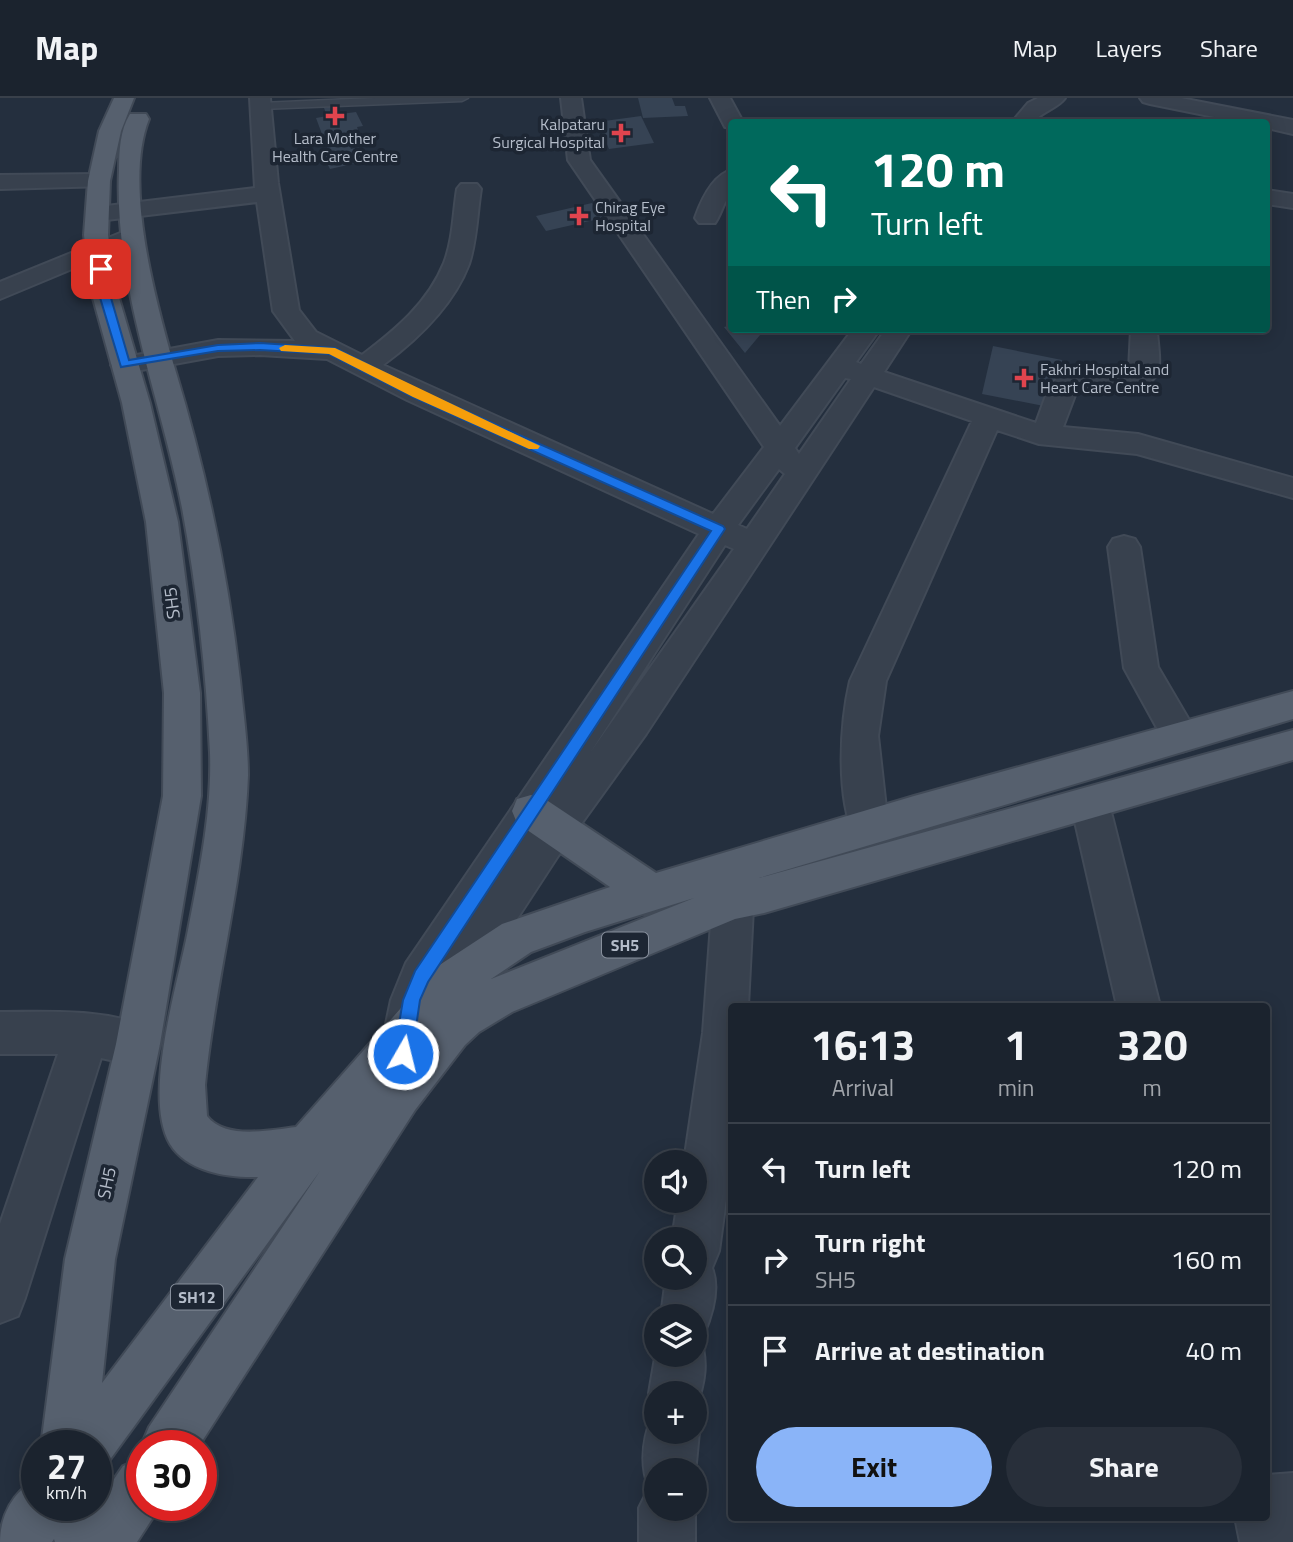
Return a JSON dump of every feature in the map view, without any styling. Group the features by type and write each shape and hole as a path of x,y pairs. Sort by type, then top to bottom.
{"main road":[{"name":"SH5","path":"124,98 110,131 111,218 104,291 183,447 207,559 223,689 229,772 212,914 190,1028 180,1113 187,1130 199,1144 235,1154 365,1145"},
{"name":"SH5","path":"111,218 127,200 133,131 148,98"},
{"name":"SH5","path":"70,1430 90,1259 138,1044 182,796 182,693 141,361"},
{"name":"SH5","path":"178,1430 399,1094 436,1044 464,1017 497,996 734,884 869,826 1050,772 1293,705"},
{"name":"SH5","path":"307,1149 453,980 517,938 652,893 734,884 777,892 1293,745"},
{"path":"545,818 652,893"},
{"name":"SH12","path":"99,1430 307,1149"},
{"path":"105,1542 126,1510"},
{"path":"77,1521 83,1542"}],"street":[{"path":"571,98 579,160 800,478"},
{"path":"720,98 731,119"},
{"path":"1025,119 1035,107 1054,98"},
{"path":"1046,119 1053,110 1054,98"},
{"path":"1145,119 1148,98 1250,119"},
{"path":"260,102 268,194 286,311 307,338 417,394 755,545"},
{"path":"1270,123 1293,128"},
{"path":"0,182 111,218"},
{"path":"708,218 714,198 728,182"},
{"path":"363,367 422,320 448,281 457,261 469,189"},
{"path":"0,291 111,218 268,194"},
{"path":"1270,197 1293,201"},
{"path":"399,1094 405,1035 412,1000 421,977 545,818 633,724 800,478 854,371 866,333"},
{"path":"450,1030 453,980 545,818 719,529 778,447 895,333"},
{"path":"1046,435 1063,387 1070,382 1140,378 1144,372 1144,333"},
{"path":"141,361 242,347 331,351"},
{"path":"854,371 1046,435 1138,444 1293,488"},
{"path":"869,826 858,738 859,711 868,681 988,417"},
{"path":"1124,547 1141,668 1181,737"},
{"path":"1090,804 1138,1003"},
{"path":"698,1227 725,1032 734,884"},
{"path":"0,1032 87,1033 138,1044"},
{"path":"0,1297 87,1033"},
{"path":"1270,1503 1293,1501"},
{"path":"667,1521 667,1542"},
{"path":"1264,1521 1268,1542"}],"lane":[{"path":"260,102 462,98"}],"building":[{"path":"638,98 672,98 675,106 685,106 688,116 643,118"},
{"path":"337,105 341,114 356,112 363,126 357,127 362,142 349,144 351,149 359,147 366,161 330,169 323,155 329,153 316,118 327,116 324,108"},
{"path":"641,116 654,143 609,149 597,122"},
{"path":"592,203 603,218 546,231 536,216"},
{"path":"729,333 762,333 745,353"},
{"path":"993,346 1062,360 1054,408 982,394"}],"slow traffic":[{"path":"285,348 331,351 417,394 534,446"}],"place":[{"name":"Lara Mother Health Care Centre","path":"335,116"},
{"name":"Kalpataru Surgical Hospital","path":"621,133"},
{"name":"Chirag Eye Hospital","path":"579,216"},
{"name":"Fakhri Hospital and Heart Care Centre","path":"1024,378"}],"route":[{"path":"101,269 104,291 125,365 218,348 260,347 331,351 417,394 719,529 421,977 412,1000 403,1054"}]}
